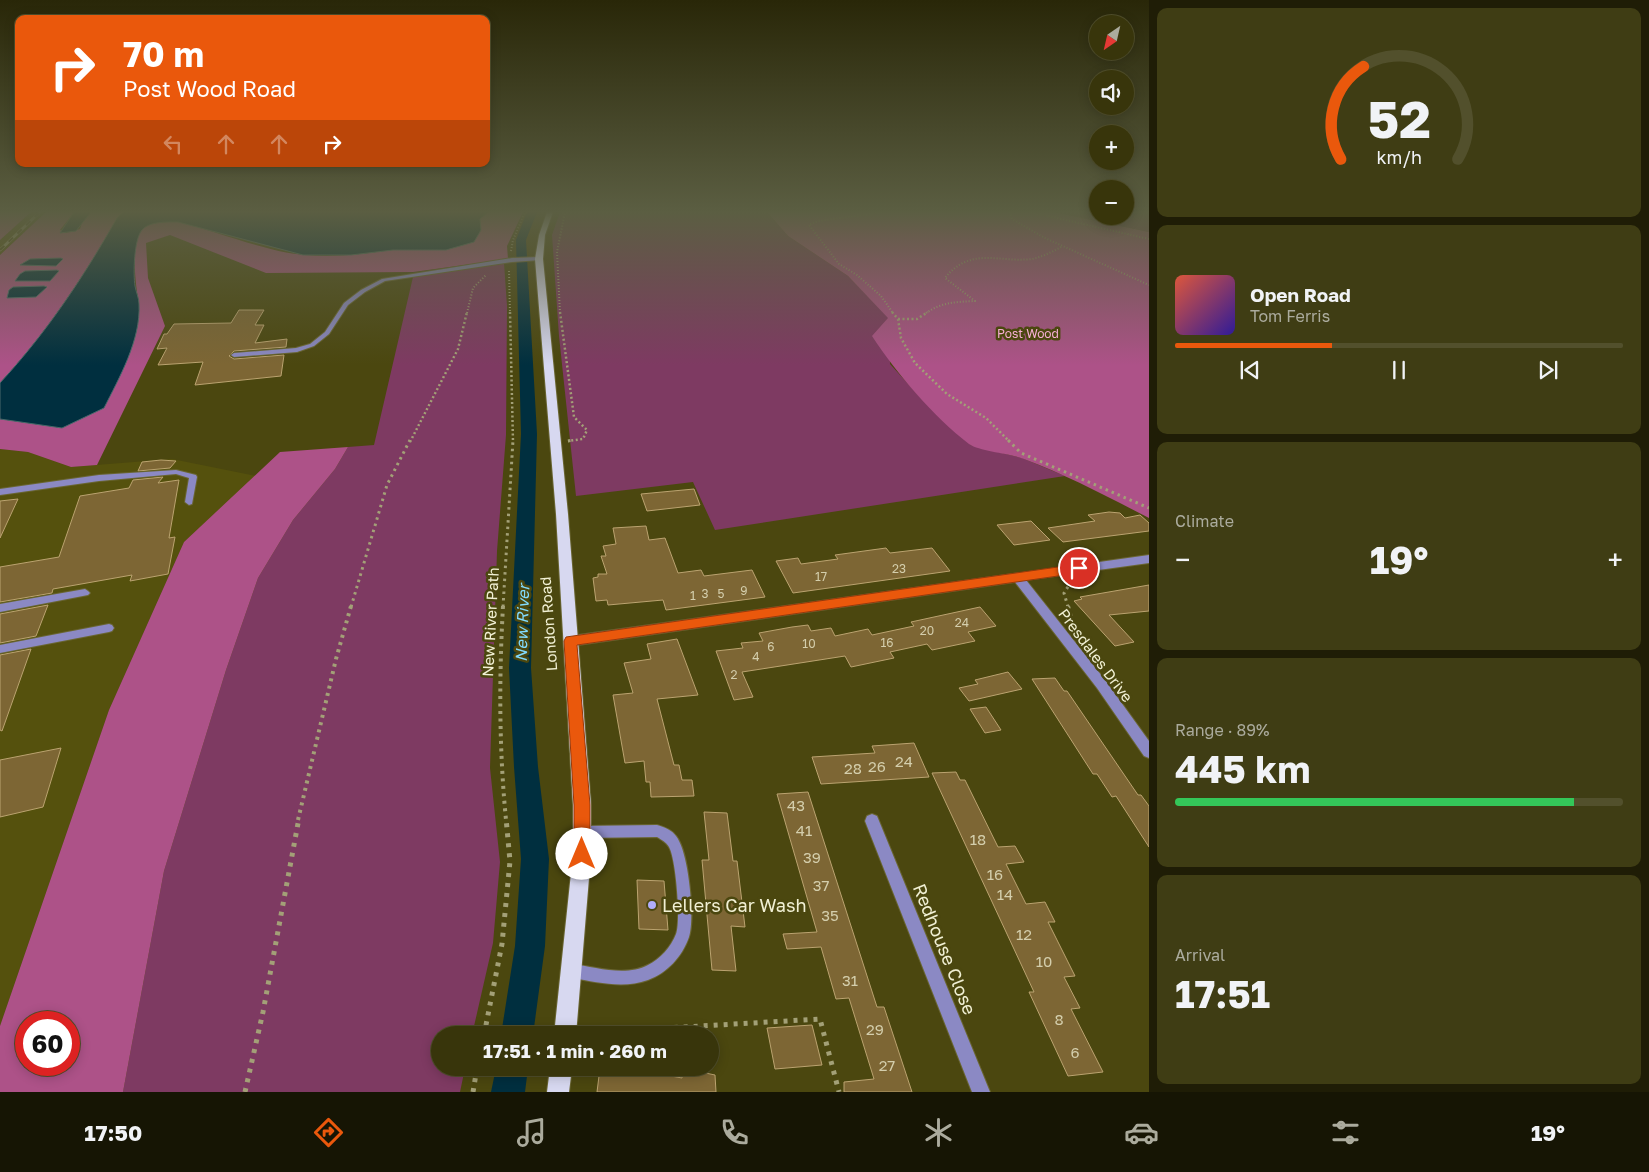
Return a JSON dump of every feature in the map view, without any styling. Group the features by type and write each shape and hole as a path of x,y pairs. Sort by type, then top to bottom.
{"main road":[{"name":"London Road","path":"539,263 578,734 582,832 572,971 566,1026"},
{"path":"558,1092 560,1076"}],"street":[{"path":"571,641 1149,558"},
{"name":"Presdales Drive","path":"1017,578 1071,646 1149,752"},
{"name":"Redhouse Close","path":"872,822 981,1092"}],"lane":[{"path":"234,355 297,350 312,345 327,333 346,304 363,291 384,280 495,263"},
{"path":"0,492 99,478 176,472 193,476 190,502"},
{"path":"0,608 84,593"},
{"path":"0,649 110,628"},
{"path":"572,971 633,978 649,973 662,964 676,947 684,931 685,916 677,849 666,835 657,832 582,832"}],"path":[{"name":"New River Path","path":"486,1026 502,944 510,861 501,768 499,670 513,435 509,266 512,263"},
{"path":"555,441 583,439 587,430 574,417 560,309 558,263"},
{"path":"838,263 857,275 881,296 898,319 902,338 915,363 947,394 986,418 1021,453 1149,508"},
{"path":"898,319 917,319 936,306 950,302 975,300 945,278 954,266 960,263"},
{"path":"1100,263 1149,285"},
{"path":"245,1092 263,1012 300,811 336,659 369,543 387,485 458,349 473,288 487,274"},
{"path":"1071,646 1073,623 1064,593 1079,568"},
{"path":"700,1026 820,1019 839,1092"},
{"path":"472,1092 475,1076"}],"shaded area":[{"path":"504,263 507,306 506,435 497,551 490,768 500,862 493,943 474,1026 431,1026 431,1076 463,1076 460,1092 123,1092 164,871 226,670 258,578 293,520 335,469 348,447 374,445 413,277"},
{"path":"554,263 828,263 848,276 889,318 890,364 920,397 971,445 1022,458 1065,476 715,530 693,482 576,496 559,336"},
{"path":"0,449 28,452 71,467 172,459 256,476 184,542 109,710 0,1026"}],"green space":[{"path":"0,263 51,266 56,263 90,263 49,324 0,383"},
{"path":"147,263 148,278 165,326 97,465 71,467 28,452 0,449 0,419 62,428 139,304 135,264"},
{"path":"241,263 479,263 413,272 266,273"},
{"name":"Post Wood","path":"828,263 1149,263 1149,518 1040,465 969,444 942,421 916,394 872,336 888,318 848,276"},
{"path":"348,447 335,469 293,520 258,578 226,670 164,871 123,1092 0,1092 0,1026 109,710 184,542 280,452"}],"water":[{"path":"23,263 59,263 56,266 20,265"},
{"path":"90,263 134,263 134,281 139,300 139,318 128,358 104,408 62,428 0,419 0,383 49,324"},
{"path":"25,271 59,271 50,281 15,281"},
{"path":"13,287 47,287 36,297 7,298 9,290"}],"building":[{"path":"239,310 264,310 255,325 264,325 255,343 287,339 286,347 234,351 229,356 234,359 284,355 281,376 195,385 203,362 158,365 167,348 157,349 164,334 167,334 174,324 231,323"},
{"path":"176,461 170,468 138,471 142,462"},
{"path":"163,477 158,483 179,480 169,538 175,537 168,574 130,581 132,575 53,589 52,593 0,602 0,567 59,557 80,496 129,488 133,480"},
{"path":"694,489 700,505 647,511 641,494"},
{"path":"18,499 0,538 0,501"},
{"path":"1109,512 1120,513 1125,518 1140,515 1149,523 1149,531 1063,542 1048,528 1095,521 1088,515"},
{"path":"1031,521 1050,540 1014,545 997,525"},
{"path":"646,526 649,540 665,538 678,573 701,570 704,576 752,570 765,597 666,610 663,600 608,605 607,600 596,601 593,578 598,577 598,574 607,574 601,556 606,556 603,546 616,544 613,528"},
{"path":"886,548 890,553 932,548 950,571 793,593 776,561 798,558 801,564 838,559 835,555"},
{"path":"1149,585 1149,611 1109,615 1134,642 1115,646 1074,601 1082,599 1080,597"},
{"path":"48,605 36,636 0,643 0,614"},
{"path":"980,607 996,626 968,632 975,641 932,650 927,644 890,652 894,658 851,667 845,656 742,672 753,697 734,700 716,651 743,648 741,643 763,641 759,633 792,627 808,625 811,631 831,628 835,636 868,629 872,635 914,626 911,622"},
{"path":"677,639 698,695 657,699 674,765 679,765 682,780 692,780 694,796 651,797 650,782 646,782 644,761 625,763 613,695 633,693 624,663 651,659 647,644"},
{"path":"31,649 2,731 0,730 0,655"},
{"path":"1008,672 1022,689 969,701 959,688 978,684 975,680"},
{"path":"1055,678 1064,691 1067,691 1138,795 1141,795 1149,806 1149,847 1116,796 1112,797 1097,774 1093,774 1032,679"},
{"path":"986,707 1001,730 985,733 970,709"},
{"path":"914,743 929,777 821,784 812,757 875,753 872,746"},
{"path":"61,748 43,807 0,817 0,760"},
{"path":"956,772 960,780 965,780 998,847 1015,846 1024,862 1006,864 1026,904 1045,902 1055,922 1048,922 1075,976 1064,977 1080,1008 1071,1009 1103,1072 1068,1076 1029,992 1034,992 932,773"},
{"path":"808,792 877,1007 884,1007 912,1092 844,1092 844,1082 874,1079 849,998 836,999 821,947 787,949 783,934 817,932 777,794"},
{"path":"704,812 727,813 733,861 737,861 745,927 731,926 736,971 712,970 702,860 709,860"},
{"name":"Lellers Car Wash","path":"637,880 664,881 668,930 639,929"},
{"path":"812,1025 822,1065 775,1069 767,1028"},
{"path":"599,1076 671,1076 682,1078 682,1076 715,1076 716,1092 597,1092"}],"waterway":[{"name":"New River","path":"518,1026 530,946 535,859 526,767 520,668 529,434 522,263"},
{"name":"New River","path":"508,1092 511,1076"}],"place":[{"name":"Lellers Car Wash","path":"652,905"}],"route":[{"path":"582,854 582,805 571,641 1079,568"}]}
